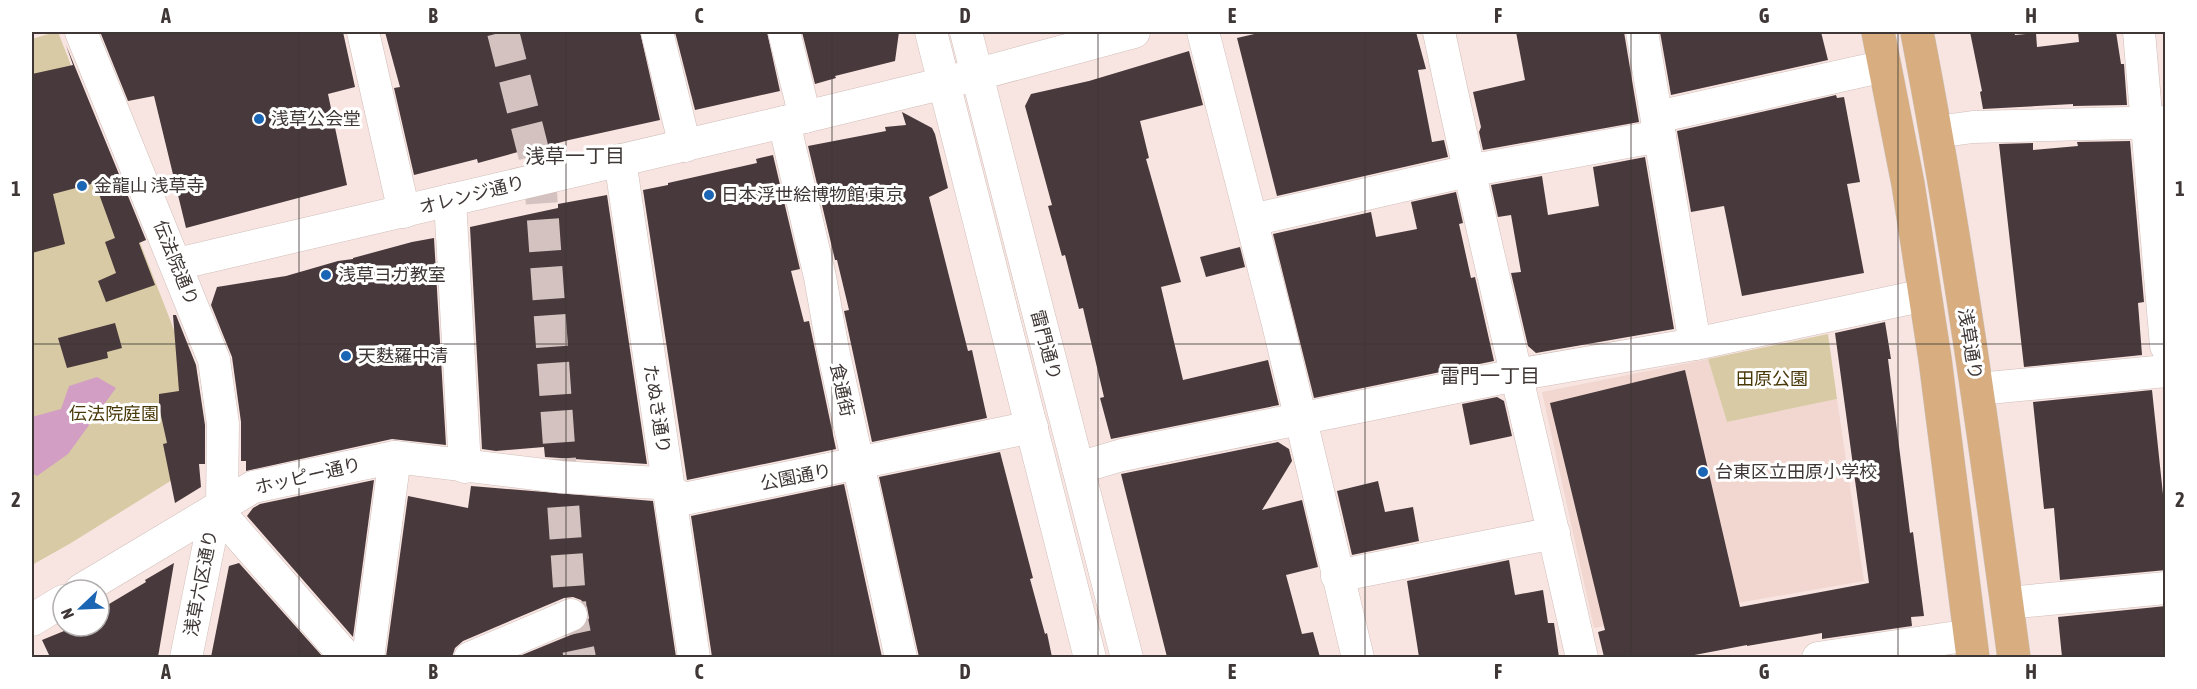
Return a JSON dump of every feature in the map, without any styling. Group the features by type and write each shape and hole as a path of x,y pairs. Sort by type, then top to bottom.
{"main road":[{"name":"浅草通り","path":"1878,32 1908,184 1925,295 1971,646"},
{"name":"浅草通り","path":"1917,32 1936,132 1977,389 2014,657"}],"street":[{"name":"伝法院通り","path":"81,32 214,360 223,424 219,507"},
{"path":"363,32 404,212"},
{"path":"657,32 685,146"},
{"name":"食通街","path":"784,32 795,119 833,350 901,657"},
{"name":"雷門通り","path":"932,32 1090,657"},
{"name":"雷門通り","path":"966,32 1126,657"},
{"name":"オレンジ通り","path":"177,264 945,83 1134,32"},
{"path":"1203,32 1252,220 1358,657"},
{"path":"1438,32 1468,171 1582,657"},
{"path":"1642,32 1695,344"},
{"path":"2139,32 2157,122 2166,346"},
{"path":"1252,220 1658,126 1885,66"},
{"path":"1936,132 1973,127 2157,122"},
{"name":"たぬき通り","path":"620,160 694,657"},
{"path":"450,200 465,467"},
{"path":"1078,468 1122,455 1516,375 1695,344 1925,295"},
{"path":"1977,389 2166,371"},
{"name":"公園通り","path":"561,477 657,483 684,499 1032,427"},
{"path":"368,657 395,457"},
{"name":"ホッピー通り","path":"101,578 252,487 395,457 561,477"},
{"path":"219,507 347,657"},
{"name":"浅草六区通り","path":"186,657 219,507"},
{"path":"1337,576 1554,532"},
{"path":"2007,603 2166,588"},
{"path":"32,620 51,608"},
{"path":"470,657 572,615"},
{"path":"1818,657 1971,646"}],"shaded area":[{"name":"台東区立田原小学校","path":"1708,359 1727,422 1837,399 1864,581 1594,628 1542,392"},
{"path":"97,377 116,388 68,454 37,476 32,473 32,417 61,409 69,386"}],"green space":[{"name":"伝法院庭園","path":"58,32 192,376 180,475 32,565 32,39"},
{"name":"田原公園","path":"1828,334 1837,399 1727,422 1708,359"}],"building":[{"name":"浅草公会堂","path":"114,32 343,32 355,87 328,94 347,185 186,228 154,96 128,101 101,34"},
{"path":"385,32 640,32 660,120 526,152 525,150 478,163 477,159 414,175 394,88 400,87"},
{"path":"675,32 767,32 780,91 695,110"},
{"path":"802,32 899,32 895,61 835,76 836,78 815,84"},
{"path":"1263,32 1416,32 1426,69 1418,70 1432,142 1444,140 1448,157 1277,196 1237,38"},
{"path":"1516,32 1624,32 1639,122 1483,150 1479,132 1481,127 1473,92 1525,80"},
{"path":"1660,32 1821,32 1828,60 1671,95"},
{"path":"1970,32 2014,32 2015,35 2036,33 2037,47 2079,42 2078,32 2116,32 2121,64 2124,64 2127,105 2073,106 2073,104 1983,109 1980,92 1982,91"},
{"path":"66,45 146,240 139,243 155,285 106,302 98,281 116,273 105,242 115,238 95,183 53,194 65,244 32,253 32,74 73,65"},
{"path":"1189,51 1203,105 1140,121 1149,158 1146,159 1181,282 1161,287 1183,380 1268,360 1279,405 1111,439 1100,398 1104,397 1083,308 1079,309 1065,255 1062,256 1048,206 1052,205 1025,106 1031,94 1089,81"},
{"path":"1836,95 1837,98 1844,97 1860,182 1847,184 1864,273 1742,296 1724,206 1691,212 1677,131"},
{"path":"902,112 932,128 935,134 948,188 929,197 968,351 972,350 987,418 872,442 844,311 849,310 808,146 886,131 885,127 906,125"},
{"path":"2130,141 2144,302 2138,303 2142,355 2024,367 1999,144 2033,143 2033,150 2078,146 2077,142"},
{"path":"773,155 800,269 791,271 804,322 809,321 836,449 687,480 643,190 757,163 756,159"},
{"path":"1645,157 1674,329 1536,353 1528,346 1511,273 1521,272 1511,215 1498,217 1491,185 1542,176 1548,215 1599,206 1593,167"},
{"path":"1456,192 1463,223 1459,224 1471,278 1475,277 1494,361 1314,398 1273,234 1371,212 1376,237 1417,229 1411,202"},
{"path":"607,195 647,464 545,457 544,447 496,451 482,449 470,227 558,208 558,204"},
{"path":"434,238 446,445 392,439 246,471 246,461 241,461 241,422 232,357 211,305 217,287 286,276"},
{"path":"1240,247 1245,267 1206,277 1200,257"},
{"path":"173,315 176,315 196,365 205,425 205,464 199,464 201,487 175,503 163,444 167,443 159,407 159,394 179,391"},
{"path":"1885,322 1910,533 1913,532 1924,616 1911,617 1912,626 1822,639 1822,633 1684,657 1604,657 1598,632 1605,630 1550,403 1685,370 1740,607 1869,583 1835,333"},
{"path":"115,323 122,348 107,352 108,358 67,368 58,338"},
{"path":"2152,390 2166,523 2166,570 2060,580 2054,508 2044,509 2033,402"},
{"path":"1497,397 1504,401 1512,436 1470,445 1462,404"},
{"path":"1278,442 1289,449 1292,461 1262,510 1302,500 1318,567 1286,575 1302,634 1313,632 1320,657 1167,657 1121,474"},
{"path":"1000,452 1033,578 1030,579 1052,657 919,657 879,477"},
{"path":"374,480 353,637 247,516 253,508 260,504"},
{"path":"1378,481 1385,512 1413,507 1419,541 1352,555 1337,491"},
{"path":"844,484 882,657 712,657 691,516"},
{"path":"471,486 653,501 676,657 517,657 578,632 585,626 589,618 587,607 581,600 573,597 564,598 463,641 455,648 452,657 386,657 408,496 468,508"},
{"path":"1509,560 1515,595 1543,590 1548,623 1554,623 1559,657 1419,657 1407,581"},
{"path":"174,563 158,657 50,657 42,640 51,636 111,638 111,603 146,582 145,580"},
{"path":"239,563 323,657 211,657 229,566"},
{"path":"2166,606 2166,657 2062,657 2058,617"}],"tunnel":[{"path":"503,32 540,178 571,615 580,658"}],"place":[{"name":"浅草公会堂","path":"259,119"},
{"name":"金龍山 浅草寺","path":"82,186"},
{"name":"日本浮世絵博物館 東京","path":"709,195"},
{"name":"浅草ヨガ教室","path":"326,275"},
{"name":"天麩羅中清","path":"346,356"},
{"name":"台東区立田原小学校","path":"1703,472"}],"district":[{"name":"浅草一丁目","path":"575,156"},
{"name":"雷門一丁目","path":"1490,376"}]}
